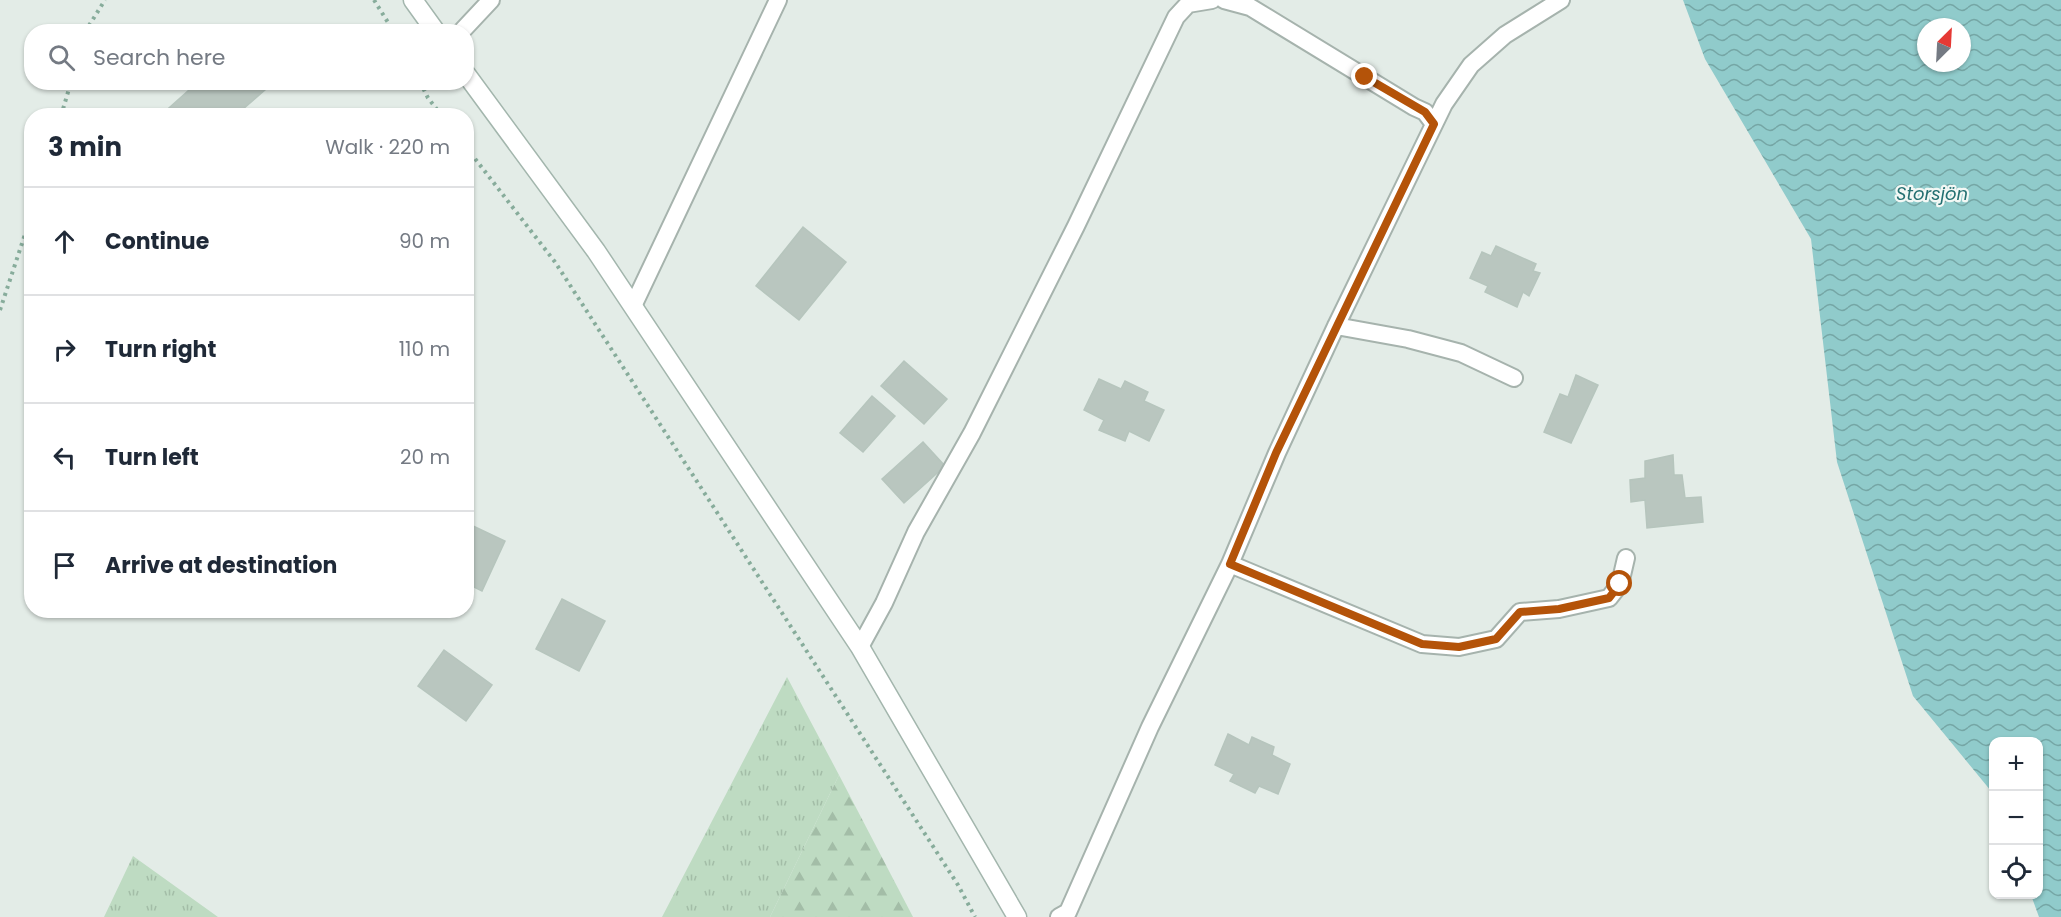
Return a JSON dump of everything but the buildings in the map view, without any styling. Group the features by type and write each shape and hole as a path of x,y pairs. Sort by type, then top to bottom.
{"main road":[{"path":"412,0 430,24"},
{"path":"474,85 596,251 860,647 1017,917"}],"lane":[{"path":"468,24 491,0"},
{"path":"633,306 778,0"},
{"path":"860,647 884,603 916,532 972,433 1066,247 1176,17 1188,4 1212,0"},
{"path":"1224,0 1250,7 1425,112 1434,124"},
{"path":"1059,917 1068,912 1150,727 1230,564 1276,453 1444,104 1471,65 1505,35 1561,0"},
{"path":"1336,326 1408,339 1461,353 1514,378"},
{"path":"1230,564 1422,644 1459,647 1496,639 1520,612 1559,609 1609,598 1620,584 1626,558"}],"path":[{"path":"90,24 105,0"},
{"path":"374,0 389,24"},
{"path":"63,108 69,90"},
{"path":"424,90 436,108"},
{"path":"474,157 562,272 952,875 975,917"},
{"path":"0,310 24,237"}],"green space":[{"path":"787,677 839,775 770,917 662,917"},
{"path":"839,775 913,917 770,917"},
{"path":"133,856 218,917 104,917"}],"water":[{"name":"Storsjön","path":"1683,0 2061,0 2061,917 2039,917 2032,899 2043,899 2043,737 1989,737 1989,789 1913,696 1837,462 1811,239 1705,59"}],"route":[{"path":"1365,77 1425,112 1434,124 1276,453 1230,564 1422,644 1459,647 1496,639 1520,612 1559,609 1609,598 1620,584"}]}
